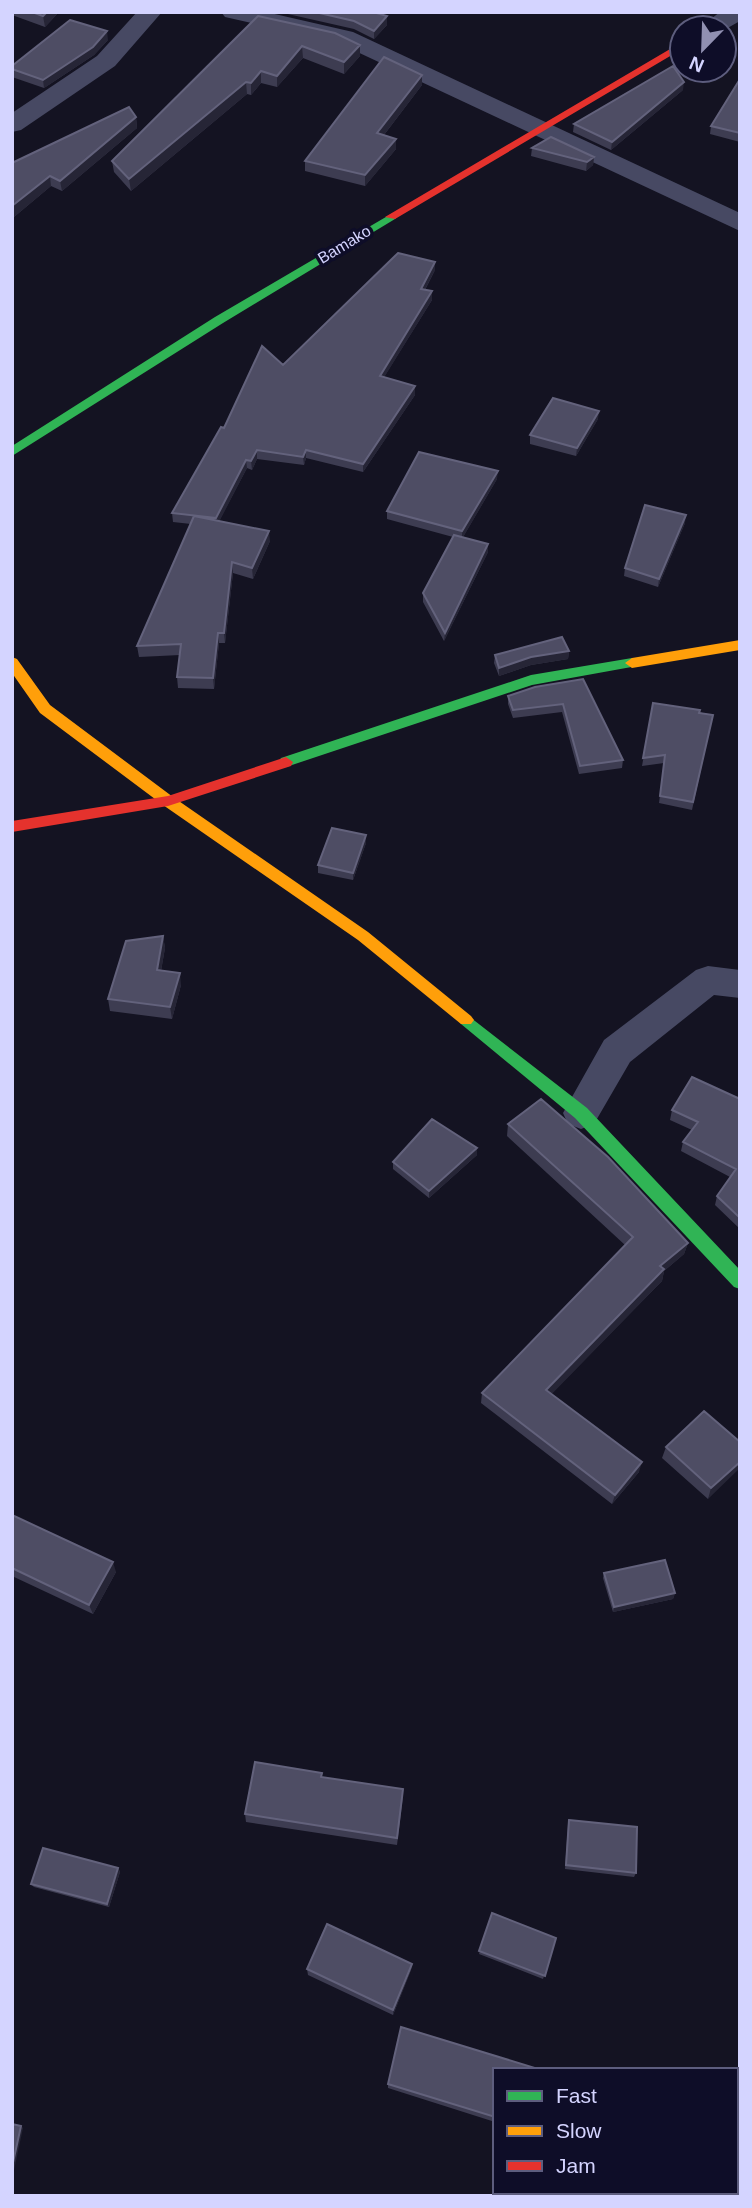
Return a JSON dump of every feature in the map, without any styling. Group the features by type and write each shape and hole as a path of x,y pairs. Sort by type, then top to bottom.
{"street":[{"path":"12,125 106,61 150,12"},
{"path":"233,12 344,37 740,223"},
{"name":"Bamako","path":"12,452 248,302 668,54"},
{"path":"12,827 168,801 531,680 740,645"},
{"path":"12,662 45,709 168,801 363,936 581,1113 740,1282"},
{"path":"581,1113 617,1051 708,980 740,984"}],"building":[{"path":"315,12 373,12 387,16 374,31 354,21"},
{"path":"258,16 335,33 360,45 344,62 302,46 277,76 261,71 251,83 246,82 129,179 112,161"},
{"path":"70,20 107,31 93,47 43,80 12,69 12,66"},
{"path":"384,57 422,75 377,133 396,139 365,175 305,161"},
{"path":"668,69 668,84 682,84 612,142 574,124"},
{"path":"740,79 740,133 711,126 738,84"},
{"path":"129,107 136,117 60,181 50,176 12,206 12,163"},
{"path":"551,137 594,157 587,162 532,148"},
{"path":"398,253 435,262 421,289 432,291 380,376 415,386 363,464 306,450 303,457 257,450 251,461 246,460 216,518 172,513 221,427 224,428 262,346 283,365"},
{"path":"553,398 599,411 577,448 530,435"},
{"path":"419,452 498,471 462,531 387,511"},
{"path":"645,505 686,515 659,579 625,568"},
{"path":"194,516 269,531 252,568 232,562 224,633 218,633 213,678 177,677 181,644 137,646"},
{"path":"454,535 488,544 445,633 423,593"},
{"path":"562,637 569,651 531,657 499,668 495,655"},
{"path":"583,679 623,760 580,766 563,704 513,710 508,696 535,687"},
{"path":"653,703 700,710 699,713 713,715 693,802 660,796 665,755 643,758"},
{"path":"332,828 366,835 353,873 318,865"},
{"path":"163,936 157,970 180,973 170,1007 108,999 126,941"},
{"path":"692,1077 740,1099 740,1218 717,1196 736,1169 683,1142 698,1122 672,1110"},
{"path":"541,1099 608,1157 688,1243 660,1266 664,1269 546,1390 642,1462 615,1495 482,1393 633,1237 508,1124"},
{"path":"432,1119 477,1148 429,1191 393,1162"},
{"path":"704,1411 740,1442 740,1462 711,1488 666,1447"},
{"path":"12,1515 113,1562 89,1605 12,1568"},
{"path":"665,1560 675,1593 614,1607 604,1573"},
{"path":"255,1762 322,1773 321,1777 403,1789 397,1838 245,1814"},
{"path":"569,1820 637,1827 636,1873 566,1865"},
{"path":"43,1848 118,1868 107,1904 31,1884"},
{"path":"492,1913 556,1938 545,1976 479,1951"},
{"path":"327,1924 412,1964 393,2010 307,1969"},
{"path":"401,2027 535,2068 493,2068 493,2116 388,2084"},
{"path":"12,2124 21,2126 12,2167"}],"traffic: fast":[{"path":"12,452 219,320 391,217"},
{"path":"286,762 531,680 632,663"},
{"path":"466,1020 581,1113 740,1282"}],"traffic: slow":[{"path":"632,663 740,645"},
{"path":"12,662 45,709 168,801 363,936 466,1020"}],"traffic: jam":[{"path":"391,217 668,53"},
{"path":"12,827 168,801 286,762"}]}
